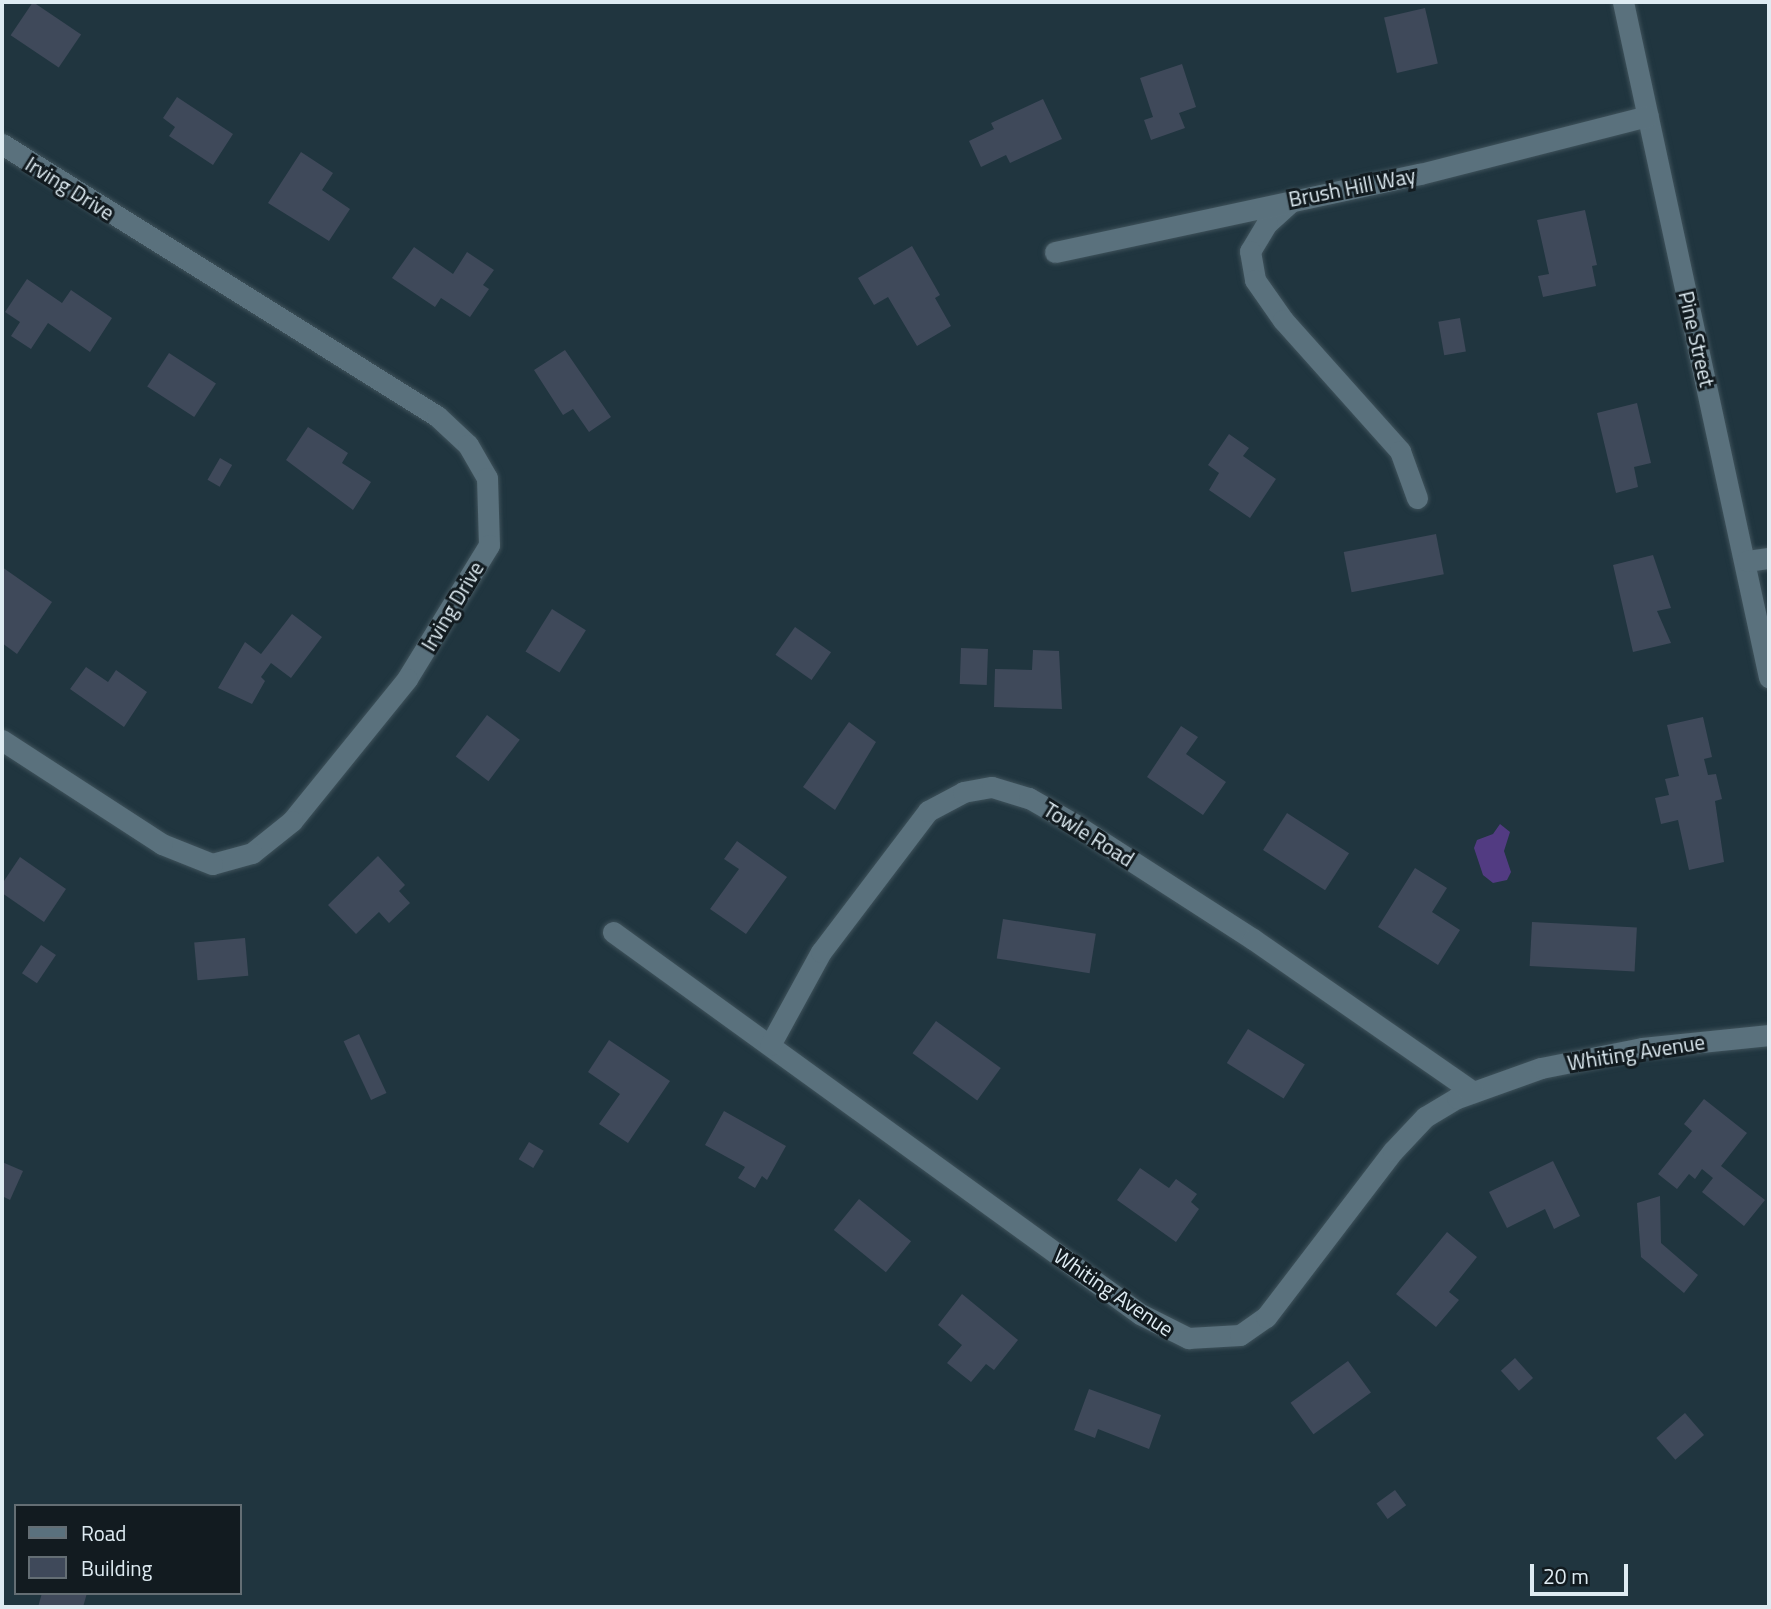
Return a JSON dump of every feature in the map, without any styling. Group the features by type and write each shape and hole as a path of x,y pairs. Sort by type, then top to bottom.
{"street":[{"name":"Pine Street","path":"1623,2 1747,561 1769,677"},
{"name":"Brush Hill Way","path":"1055,252 1420,173 1648,116"},
{"name":"Irving Drive","path":"2,144 437,416 468,445 487,478 489,545 408,679 292,821 252,852 212,864 162,844 2,740"},
{"path":"1296,198 1267,223 1250,251 1255,280 1283,320 1400,451 1417,498"},
{"path":"1747,561 1769,558"},
{"name":"Towle Road","path":"770,1045 821,953 928,811 963,792 992,787 1029,798 1076,825 1253,939 1473,1092"},
{"name":"Whiting Avenue","path":"613,932 1140,1314 1180,1336 1208,1340 1240,1335 1266,1317 1392,1151 1425,1117 1473,1092 1541,1068 1642,1048 1769,1035"}],"shaded area":[{"path":"1500,824 1510,832 1504,851 1511,872 1507,880 1493,883 1483,875 1474,848 1477,840 1493,834"}],"building":[{"path":"33,2 81,34 59,68 11,35"},
{"path":"1425,8 1438,64 1397,73 1384,17"},
{"path":"1182,64 1196,107 1179,113 1185,128 1151,140 1144,120 1153,117 1140,78"},
{"path":"177,97 233,134 213,165 169,136 175,127 163,118"},
{"path":"1043,99 1062,139 1010,163 1006,155 981,167 969,141 994,129 991,123"},
{"path":"301,152 333,173 322,190 350,209 329,241 268,203"},
{"path":"1585,210 1597,265 1592,266 1596,286 1543,297 1538,276 1549,274 1537,220"},
{"path":"912,246 940,295 935,298 951,326 917,346 888,297 874,305 858,278"},
{"path":"414,247 453,274 467,252 494,270 483,285 489,289 470,317 441,298 435,307 392,278"},
{"path":"27,279 62,303 71,290 112,318 90,352 48,323 31,349 11,336 20,322 5,312"},
{"path":"1460,318 1466,351 1444,355 1438,322"},
{"path":"565,350 611,417 589,432 573,409 563,415 534,370"},
{"path":"169,353 216,383 194,417 147,387"},
{"path":"1637,403 1651,463 1634,467 1638,487 1616,493 1597,413"},
{"path":"308,427 348,453 342,463 371,482 353,510 286,460"},
{"path":"1229,434 1249,448 1243,456 1276,479 1250,518 1209,490 1219,473 1208,465"},
{"path":"220,458 232,465 220,487 208,480"},
{"path":"1436,534 1444,574 1352,592 1344,552"},
{"path":"1653,555 1671,608 1657,611 1671,643 1633,652 1613,565"},
{"path":"2,567 52,602 17,654 2,643"},
{"path":"552,609 586,630 559,673 526,651"},
{"path":"292,614 322,637 291,678 271,663 261,677 265,681 252,704 218,688 245,642 261,654"},
{"path":"795,627 831,652 812,680 775,655"},
{"path":"961,648 988,649 987,685 960,684"},
{"path":"1033,650 1059,651 1062,709 994,707 995,669 1032,670"},
{"path":"86,667 108,682 116,670 147,692 124,727 70,689"},
{"path":"487,715 520,740 488,781 456,757"},
{"path":"1703,717 1712,757 1704,759 1708,775 1716,774 1722,799 1715,801 1724,862 1689,870 1678,820 1661,824 1655,798 1669,795 1665,779 1679,776 1667,725"},
{"path":"849,722 876,742 835,810 803,787"},
{"path":"1181,726 1198,737 1186,754 1226,782 1203,815 1147,777"},
{"path":"1287,813 1349,853 1325,890 1263,850"},
{"path":"737,841 787,877 746,934 710,909 739,869 724,859"},
{"path":"378,856 405,885 399,891 410,903 389,923 379,912 356,934 328,905"},
{"path":"20,857 66,889 44,922 2,893 2,884"},
{"path":"1415,868 1447,888 1432,912 1460,930 1438,965 1378,927"},
{"path":"1003,919 1096,934 1090,973 997,959"},
{"path":"1532,922 1637,927 1635,971 1530,966"},
{"path":"245,938 248,976 198,980 194,942"},
{"path":"41,945 56,955 37,983 22,973"},
{"path":"936,1021 1001,1068 977,1100 912,1053"},
{"path":"1248,1029 1305,1065 1284,1098 1227,1063"},
{"path":"359,1034 386,1093 371,1100 344,1041"},
{"path":"609,1040 670,1081 628,1143 599,1124 620,1094 588,1072"},
{"path":"1704,1099 1747,1133 1721,1166 1765,1200 1744,1226 1702,1192 1713,1178 1702,1169 1695,1179 1689,1174 1677,1189 1658,1174 1692,1131 1684,1124"},
{"path":"724,1111 786,1146 767,1180 762,1176 755,1188 738,1178 745,1167 705,1145"},
{"path":"529,1142 544,1151 533,1168 519,1159"},
{"path":"1553,1161 1580,1216 1554,1229 1545,1209 1507,1228 1489,1192"},
{"path":"2,1162 23,1171 10,1200 2,1196"},
{"path":"1140,1168 1169,1188 1176,1179 1197,1194 1191,1202 1199,1209 1176,1242 1117,1200"},
{"path":"1660,1196 1661,1243 1698,1275 1684,1293 1641,1257 1637,1203"},
{"path":"859,1199 911,1241 886,1272 834,1230"},
{"path":"1447,1232 1477,1257 1449,1292 1459,1300 1436,1327 1396,1294"},
{"path":"962,1294 1018,1340 994,1370 986,1364 971,1382 947,1363 962,1345 938,1325"},
{"path":"1515,1358 1533,1378 1519,1391 1501,1371"},
{"path":"1348,1361 1371,1393 1313,1434 1291,1403"},
{"path":"1089,1389 1161,1415 1149,1449 1098,1429 1095,1438 1074,1430"},
{"path":"1685,1413 1704,1435 1675,1460 1656,1438"},
{"path":"1395,1490 1406,1505 1388,1519 1376,1504"},
{"path":"41,1595 86,1595 83,1607 38,1607"}]}
